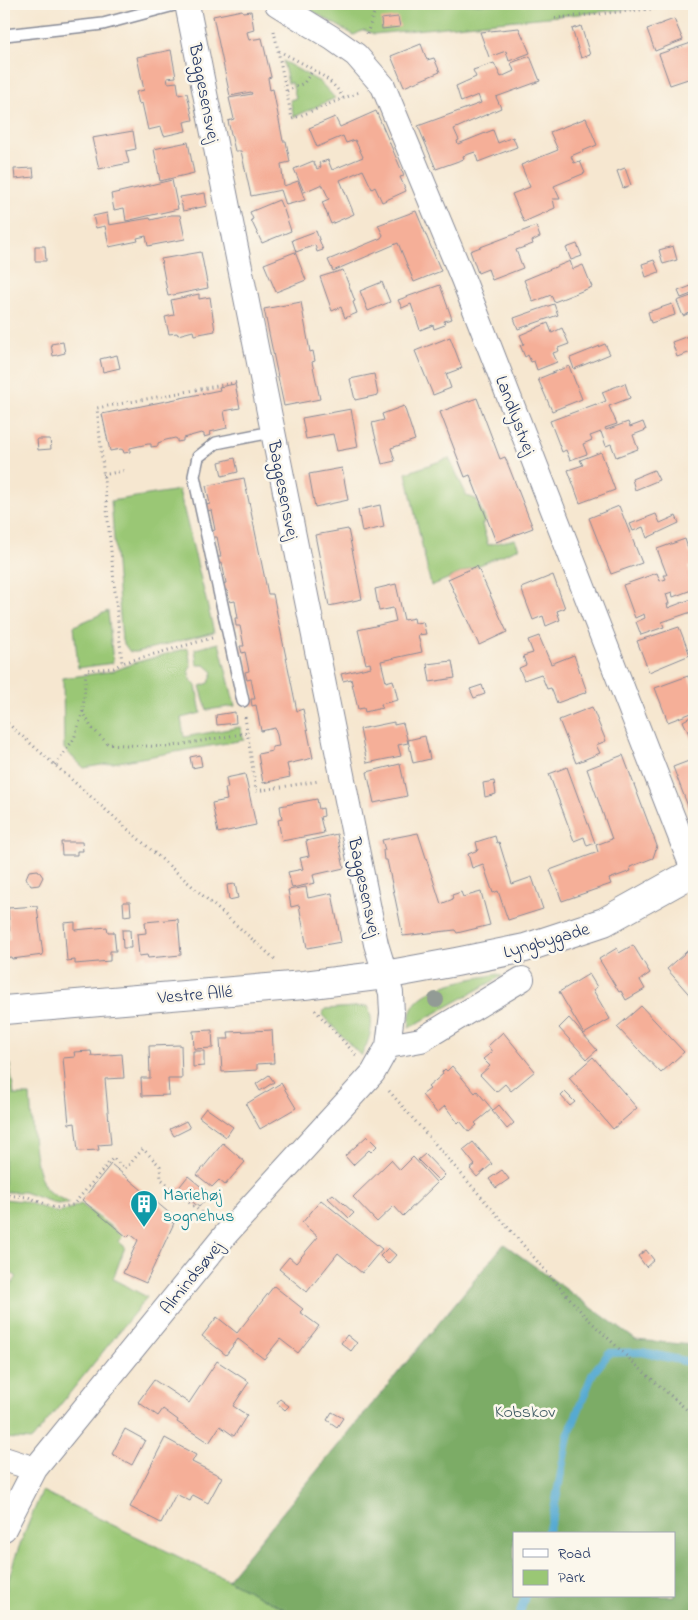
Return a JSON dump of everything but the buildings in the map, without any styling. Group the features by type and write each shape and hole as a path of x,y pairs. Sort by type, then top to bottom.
{"street":[{"name":"Baggesensvej","path":"187,4 376,944 386,976"},
{"name":"Landlystvej","path":"275,13 332,38 356,55 383,86 466,288 694,872"},
{"name":"Lyngbygade","path":"386,976 525,948 563,937 604,922 694,872"},
{"name":"Vestre Allé","path":"4,1010 304,985 386,976"},
{"name":"Almindsøvej","path":"4,1529 35,1468 226,1234 373,1073 388,1046 392,1014 391,993 386,976"},
{"name":"Lyngbygade","path":"388,1046 421,1040 522,979"},
{"path":"4,1459 35,1468"}],"lane":[{"path":"5,35 103,24 178,4"},
{"path":"243,701 194,476 198,457 216,443 272,432"}],"path":[{"path":"366,35 377,4"},
{"path":"555,18 694,5"},
{"path":"275,13 278,51 292,119 380,83"},
{"path":"278,51 313,70 339,90 343,98"},
{"path":"287,91 304,83 313,70"},
{"path":"122,663 97,408 262,378"},
{"path":"103,475 127,470"},
{"path":"55,765 74,739 83,710 86,670 114,668 122,663 227,634"},
{"path":"243,701 256,791 342,777"},
{"path":"83,710 91,727 108,744 167,747 248,733"},
{"path":"4,1195 28,1197 55,1208 73,1205 113,1158 125,1169 143,1149 160,1166 161,1179 226,1234"},
{"path":"585,1316 638,1367 694,1416"}],"green space":[{"path":"300,4 681,4 374,34 364,30 354,35"},
{"path":"283,61 320,82 335,98 294,117 290,100 296,98 292,83 288,83"},
{"path":"449,458 467,496 476,499 486,521 482,524 488,545 515,539 519,548 431,586 406,473"},
{"path":"179,490 214,632 137,652 130,652 122,641 111,501"},
{"path":"108,611 113,663 78,668 74,626"},
{"path":"219,643 235,706 207,710 200,686 209,683 213,672 205,665 197,665 195,649"},
{"path":"188,648 191,666 189,670 190,679 196,686 201,713 181,718 184,737 240,727 244,740 84,768 64,749 63,678 114,671 134,663"},
{"path":"498,974 502,976 409,1028 412,1009 427,994 450,984"},
{"path":"368,1006 371,1032 361,1056 322,1015 325,1009"},
{"path":"4,1037 6,1037 14,1095 30,1095 36,1160 43,1184 50,1193 69,1203 57,1204 24,1192 4,1192"},
{"path":"4,1199 23,1201 59,1213 81,1204 123,1236 118,1241 125,1247 113,1279 147,1297 32,1440 4,1438 4,1293 17,1277 4,1268"},
{"name":"Kobskov","path":"504,1244 636,1340 694,1345 694,1616 298,1616 227,1580"},
{"path":"42,1491 298,1616 4,1616 5,1600 12,1568"}],"waterway":[{"path":"548,1532 553,1515 568,1436 593,1373 609,1353 642,1352 694,1363"},
{"path":"519,1616 524,1598"}],"place":[{"name":"Mariehøj sognehus","path":"144,1228"}]}
